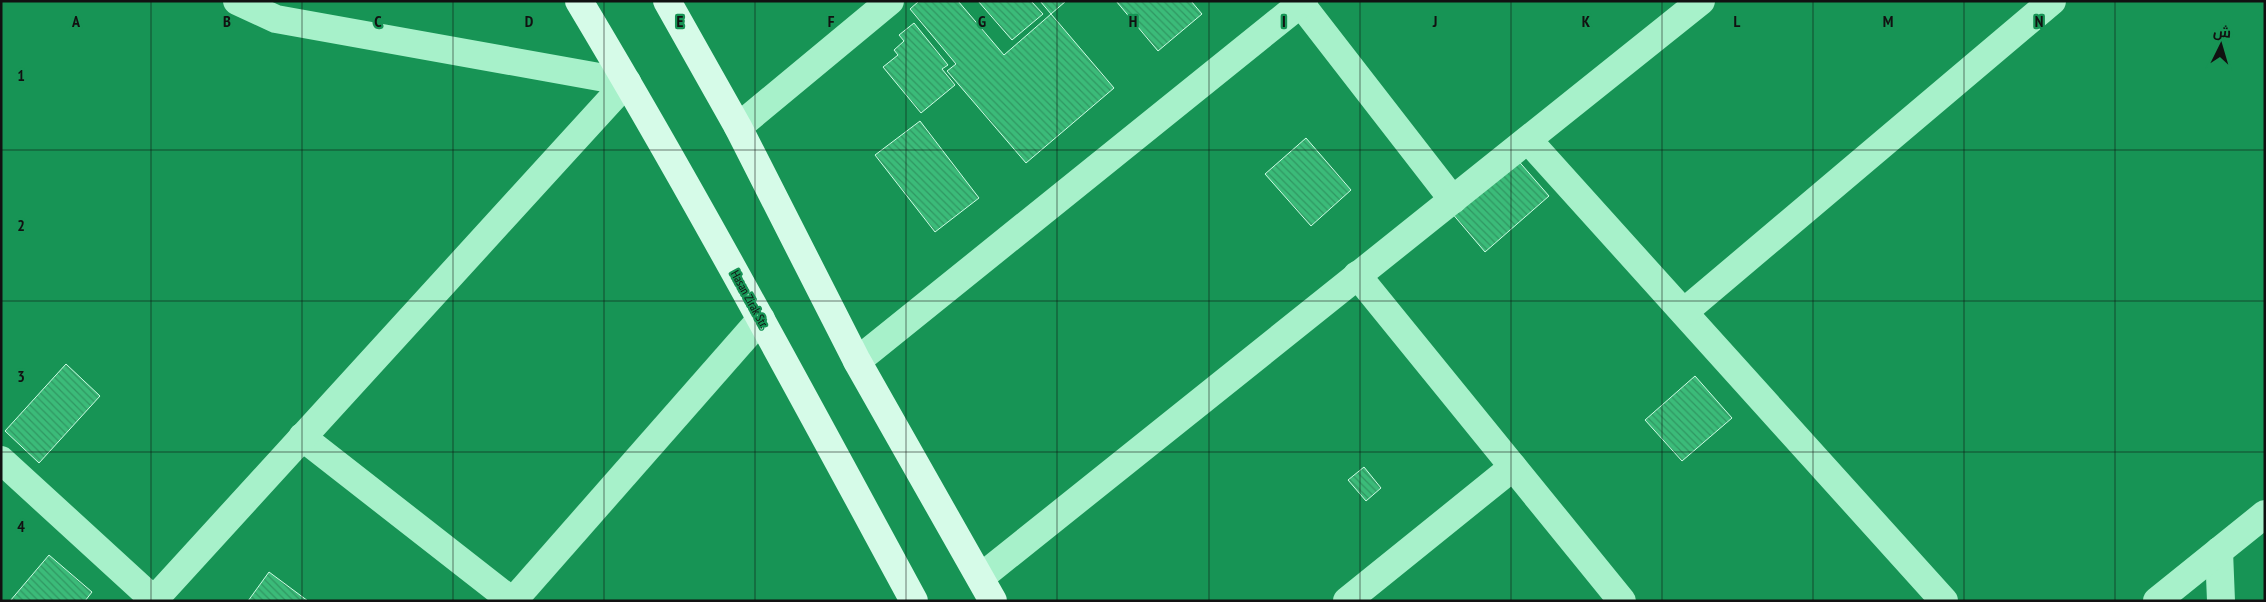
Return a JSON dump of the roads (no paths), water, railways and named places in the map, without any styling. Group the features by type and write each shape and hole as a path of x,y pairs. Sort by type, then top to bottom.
{"main road":[{"name":"Hasan Zirak Str.","path":"579,1 761,319 914,601"},
{"path":"667,1 738,126 857,361 987,589"}],"street":[{"path":"237,1 276,19 627,82"},
{"path":"738,126 890,1"},
{"path":"987,589 1358,275 1701,1"},
{"path":"1684,312 2052,1"},
{"path":"857,361 1303,2 1453,200"},
{"path":"1,460 154,600 627,82"},
{"path":"1528,140 1944,601"},
{"path":"1358,275 1622,601"},
{"path":"302,437 512,601 761,319"},
{"path":"1347,601 1513,467"},
{"path":"2157,601 2265,514"},
{"path":"2219,551 2222,601"}]}
